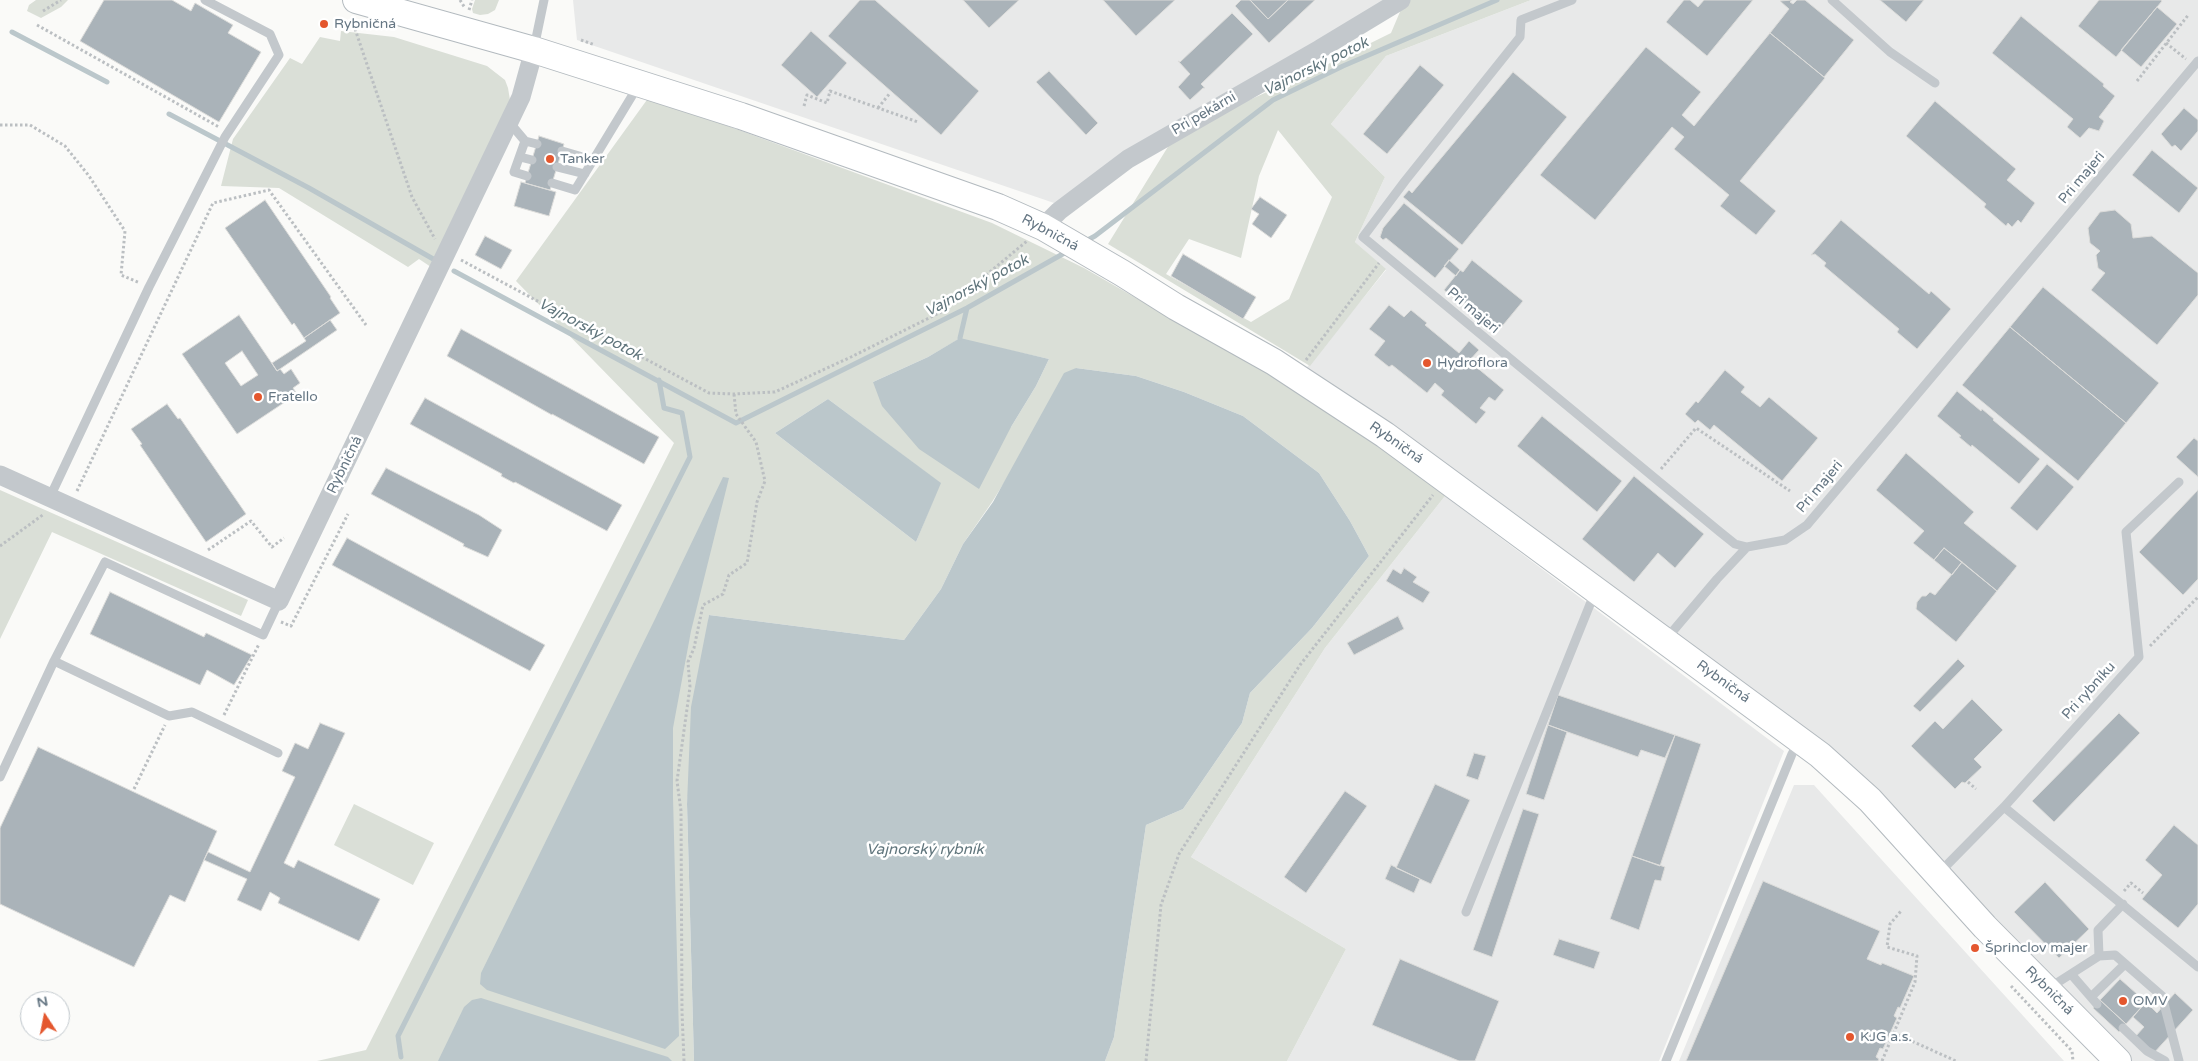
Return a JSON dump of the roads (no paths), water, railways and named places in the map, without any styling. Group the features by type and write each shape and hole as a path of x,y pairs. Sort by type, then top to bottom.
{"main road":[{"name":"Rybničná","path":"356,0 534,50 778,128 998,206 1073,245 1299,377 1446,479 1801,739 1870,800 1936,876 2118,1061"}],"street":[{"name":"Pri pekárni","path":"1043,228 1060,211 1128,159 1320,49 1401,0"},
{"name":"Rybničná","path":"275,609 446,259 521,97 534,50"},
{"path":"0,475 55,500 275,609"}],"lane":[{"path":"55,500 149,287 217,151 279,55 270,34 205,0"},
{"path":"534,50 544,0"},
{"name":"Pri majeri","path":"1572,0 1521,20 1520,37 1405,181 1363,237 1735,544 1747,547 1784,540 1806,525 2196,64"},
{"path":"1832,0 1890,52 1935,83"},
{"path":"552,183 575,190 640,84"},
{"path":"509,122 525,140 537,144"},
{"path":"525,140 514,172 527,176"},
{"path":"562,151 594,160"},
{"path":"520,157 532,160"},
{"path":"557,167 585,174"},
{"name":"Pri rybníku","path":"1936,876 2004,806 2139,657 2126,532 2179,482"},
{"path":"1665,640 1747,547"},
{"path":"0,777 54,661 106,562 263,635 275,609"},
{"path":"1466,912 1596,590"},
{"path":"54,661 169,716 192,712 278,754"},
{"path":"1666,1061 1789,763 1801,739"},
{"path":"2004,806 2198,967"},
{"path":"2099,956 2098,930 2120,901"},
{"path":"2048,989 2099,956 2115,955 2162,996 2179,1061"},
{"path":"2072,974 2094,1001 2125,964"},
{"path":"2122,1028 2147,1051 2165,1061"}],"water":[{"path":"960,338 1049,359 979,489 919,449 882,406 873,382 928,357"},
{"name":"Vajnorský rybník","path":"1076,368 1136,376 1184,392 1243,416 1319,473 1350,521 1369,556 1312,628 1250,693 1242,723 1183,809 1146,825 1114,1037 1105,1061 694,1061 687,804 691,707 709,615 904,640 941,589 963,544 993,502 1064,373"},
{"path":"828,399 941,483 916,542 775,433"},
{"path":"723,477 729,478 691,631 673,728 679,1036 665,1049 487,990 480,984 481,973"},
{"path":"481,998 668,1057 672,1061 438,1061 464,1007 472,1000"}],"waterway":[{"name":"Vajnorský potok","path":"1084,242 1095,236 1273,100 1343,66 1497,0"},
{"name":"Vajnorský potok","path":"12,32 107,82"},
{"name":"Vajnorský potok","path":"169,114 309,188 435,260"},
{"name":"Vajnorský potok","path":"454,271 736,423 967,308 1068,251"},
{"path":"960,338 967,308"},
{"path":"401,1057 398,1036 690,457 682,413 664,408 659,380"}],"place":[{"name":"Rybničná","path":"324,24"},
{"name":"Tanker","path":"550,159"},
{"name":"Hydroflora","path":"1427,363"},
{"name":"Fratello","path":"258,397"},
{"name":"Šprinclov majer","path":"1975,948"},
{"name":"OMV","path":"2123,1001"},
{"name":"KJG a.s.","path":"1850,1037"}]}
